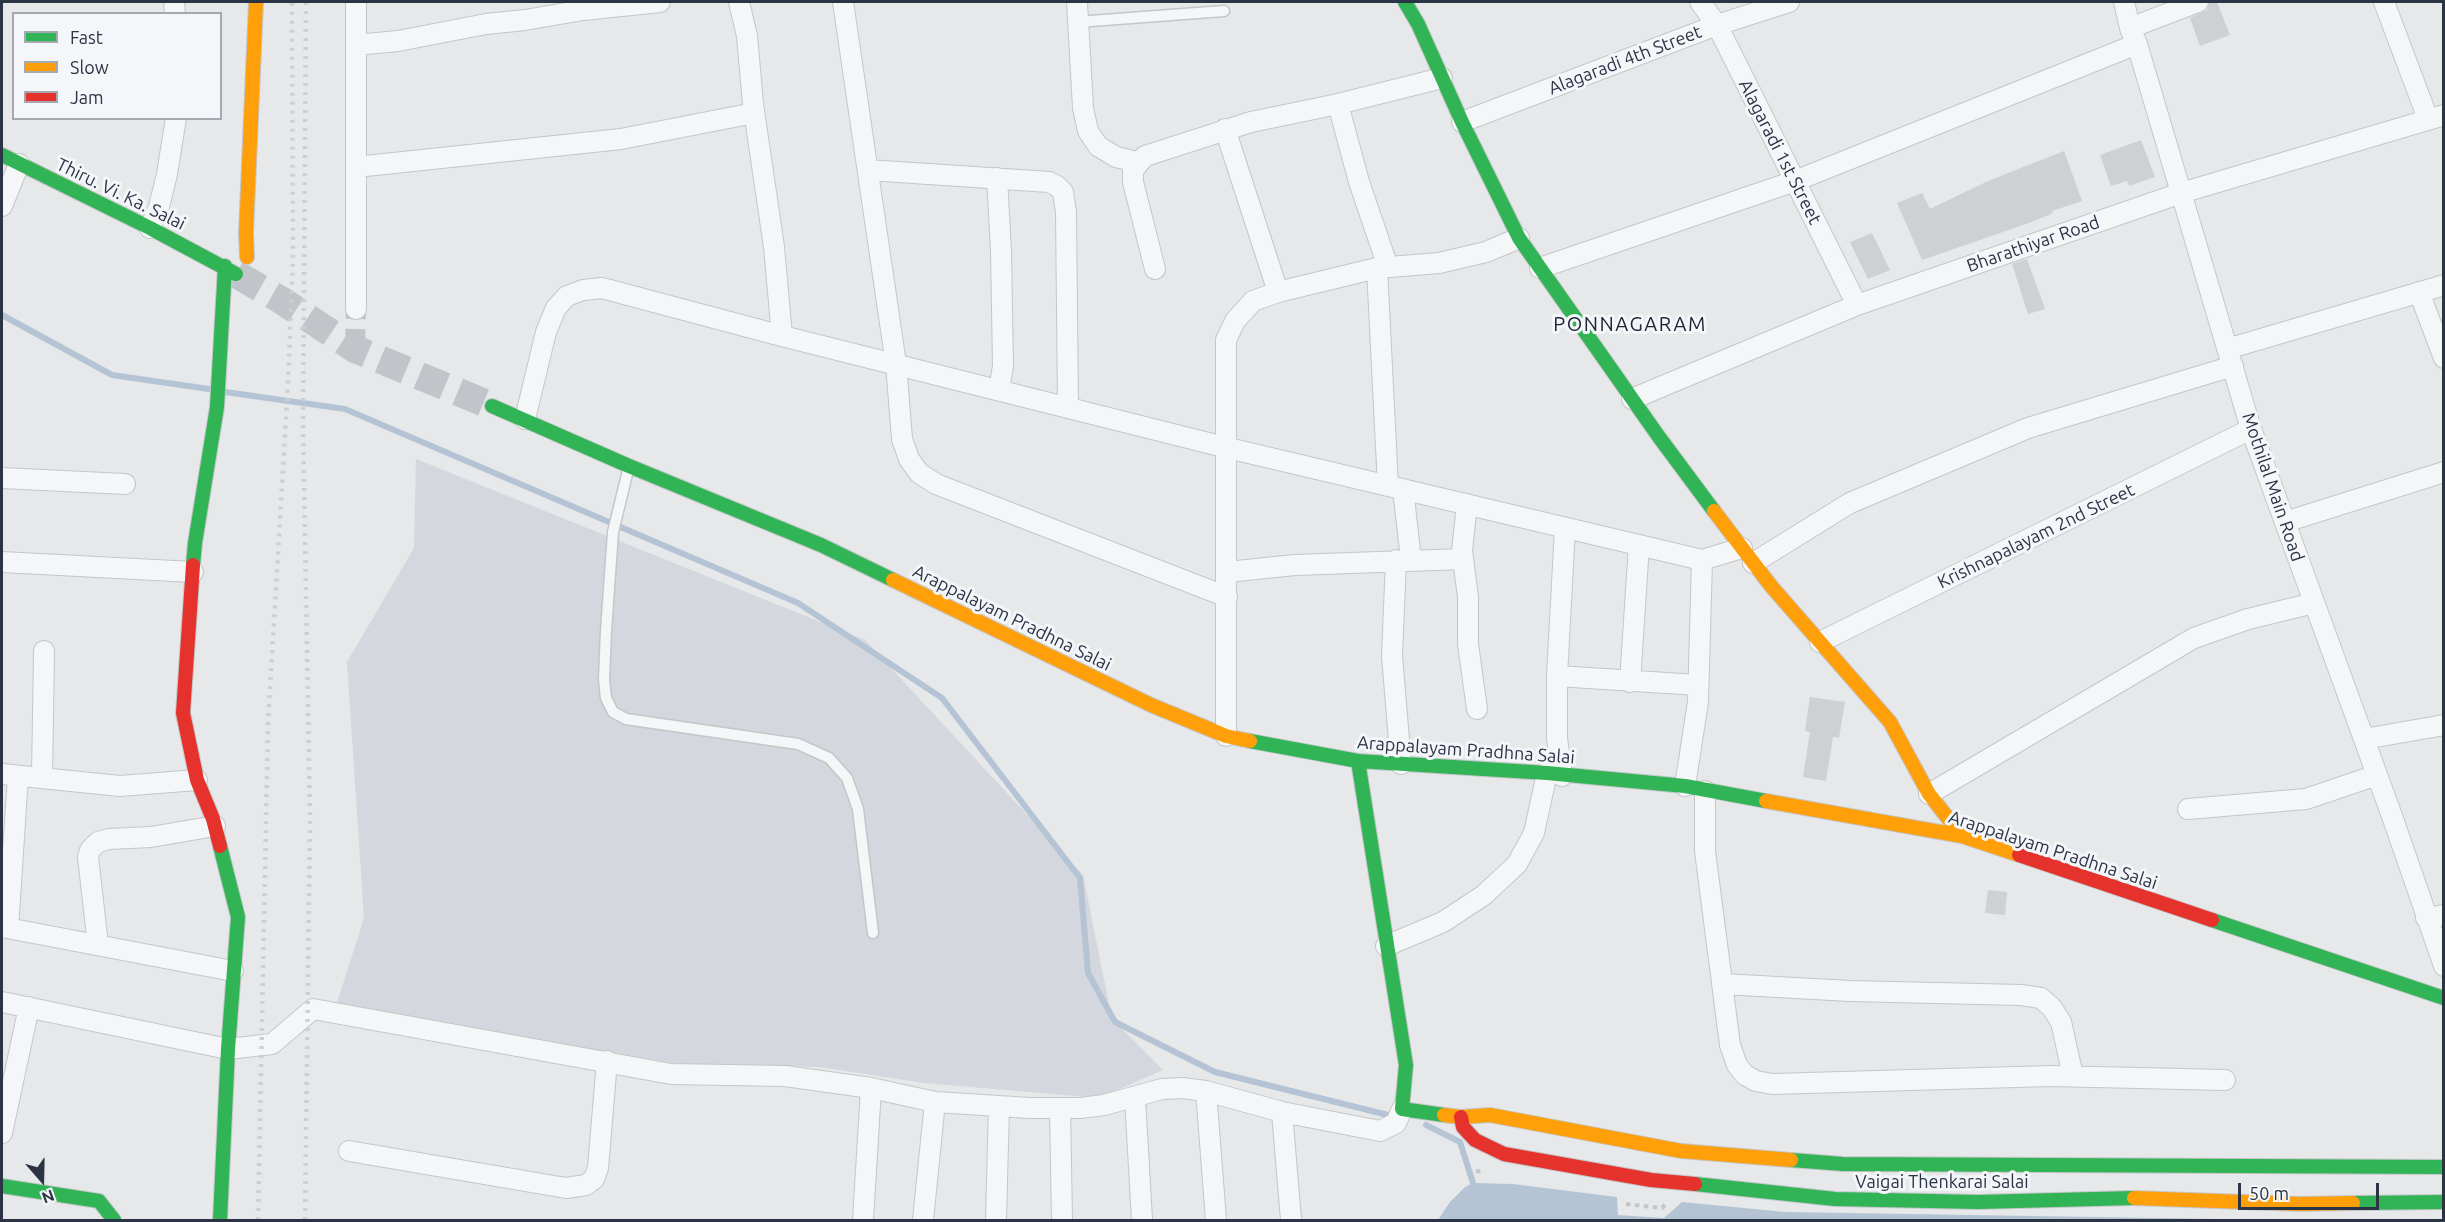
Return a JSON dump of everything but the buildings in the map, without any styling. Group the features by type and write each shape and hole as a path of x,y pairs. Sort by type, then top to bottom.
{"street":[{"path":"247,257 246,233 256,2"},
{"path":"356,2 356,309"},
{"path":"356,45 398,41 486,24 583,10 660,2"},
{"path":"739,2 747,36 754,113 774,247 782,336"},
{"path":"843,2 896,364 902,439 909,459 919,473 936,484 1227,597"},
{"path":"1077,2 1083,108 1088,131 1098,146 1116,157 1137,162"},
{"path":"1405,2 1418,24 1462,122 1519,238 1632,399 1748,556 1890,722 1929,794 1962,836"},
{"name":"Alagaradi 1st Street","path":"1700,2 1717,25 1857,305"},
{"name":"Alagaradi 4th Street","path":"1462,122 1717,25 1789,2"},
{"name":"Mothilal Main Road","path":"2124,2 2251,429 2377,775 2435,916 2444,966"},
{"path":"1540,268 1795,181 2134,36 2198,2"},
{"path":"2384,2 2436,117"},
{"path":"1155,269 1133,182 1132,170 1144,156 1225,129 1442,78"},
{"path":"1338,104 1382,267 1395,487 1403,560 1392,656 1401,764"},
{"path":"356,167 621,139 754,113"},
{"name":"Bharathiyar Road","path":"1632,399 1857,305 2181,193 2436,117"},
{"path":"150,228 159,207 168,174 176,120"},
{"path":"1225,129 1278,292"},
{"path":"2,206 10,160"},
{"name":"Thiru. Vi. Ka. Salai","path":"10,160 230,270 217,407 195,543 193,572"},
{"path":"868,170 1050,182 1063,192 1066,212 1068,407"},
{"path":"997,178 1003,366 999,390"},
{"path":"1226,736 1228,448 1226,340 1235,321 1253,301 1278,292 1382,267 1439,263 1486,252 1519,238"},
{"path":"525,419 546,332 556,308 567,296 583,290 602,288 782,336 1228,448 1702,560 1748,556 1850,503 2028,428 2444,285"},
{"path":"2419,292 2444,358"},
{"name":"Arappalayam Pradhna Salai","path":"492,406 629,466 821,545 1151,705 1226,736 1358,761 1554,774 1685,786 1962,836 2444,998"},
{"name":"Krishnapalayam 2nd Street","path":"1820,642 2251,429"},
{"path":"2285,522 2444,472"},
{"path":"2,478 125,484"},
{"path":"1467,504 1463,559 1468,597 1468,644 1477,708"},
{"path":"1386,946 1443,922 1484,895 1516,864 1534,833 1554,774 1565,528"},
{"path":"1630,682 1639,545"},
{"path":"1227,572 1295,565 1463,559"},
{"path":"1685,786 1698,702 1702,560"},
{"path":"2,562 193,572 183,713 197,780 215,826 238,917 228,1049 220,1221"},
{"path":"1929,794 2194,638 2248,619 2314,603"},
{"path":"42,778 44,651"},
{"path":"1557,676 1698,685"},
{"path":"2364,739 2444,725"},
{"path":"2,1002 228,1049 272,1044 313,1009 671,1074 785,1076 871,1088 935,1102 1060,1108 1104,1105 1162,1089 1182,1088 1206,1091 1282,1112 1380,1131 1400,1115 1406,1065 1358,761"},
{"path":"197,780 120,786 10,775 5,927 233,971"},
{"path":"2188,809 2306,799 2377,775"},
{"path":"1705,791 1705,851 1730,1046 1737,1065 1745,1075 1756,1081 1772,1084 2073,1076 2225,1080"},
{"path":"98,945 88,857 90,850 98,842 110,839 151,837 215,826"},
{"path":"1723,984 1850,991 2021,995 2041,998 2052,1008 2061,1022 2073,1076"},
{"path":"2,1133 5,1096 28,1007"},
{"path":"349,1151 566,1188 586,1185 594,1179 598,1168 607,1061"},
{"path":"863,1221 871,1088"},
{"path":"1206,1091 1216,1221"},
{"path":"1135,1098 1142,1221"},
{"path":"923,1221 935,1102"},
{"path":"996,1221 999,1106"},
{"path":"1060,1108 1062,1221"},
{"path":"1282,1112 1291,1221"},
{"name":"Vaigai Thenkarai Salai","path":"1400,1115 1461,1117 1490,1115 1680,1151 1843,1164 2444,1167"},
{"name":"Vaigai Thenkarai Salai","path":"1461,1117 1463,1127 1475,1140 1504,1154 1651,1180 1835,1199 1978,1202 2128,1198 2300,1204 2444,1202"},
{"path":"2,1186 99,1201 114,1221"}],"lane":[{"path":"1077,22 1224,11"},
{"path":"629,466 613,532 604,679 606,698 614,712 626,719 798,744 829,758 847,778 858,809 873,933"}],"shaded area":[{"path":"416,459 865,640 1083,875 1112,1019 1163,1070 1099,1098 924,1083 820,1067 680,1064 336,1006 364,918 347,662 414,548"}],"water":[{"path":"1473,1183 1513,1184 1617,1197 1618,1215 1664,1218 1682,1202 1785,1212 2281,1220 1438,1220 1450,1202 1465,1187"}],"waterway":[{"path":"2,315 112,375 209,389"},
{"path":"225,392 345,409 798,603 942,698 1080,878 1088,973 1115,1022 1215,1072 1396,1117"},
{"path":"1426,1125 1460,1142 1473,1183"}],"tunnel":[{"path":"236,274 281,300 355,349 492,406"},
{"path":"355,349 356,309"}],"railway":[{"path":"258,1220 268,723 293,259 292,2"},
{"path":"305,1220 310,818 303,425 306,2"}],"traffic: fast":[{"path":"1405,2 1418,24 1462,122 1519,238 1714,511"},
{"path":"2,155 150,228 236,274"},
{"path":"193,565 217,407 225,266"},
{"path":"492,406 629,466 821,545 893,580"},
{"path":"1250,741 1358,761 1547,773 1685,786 1766,801"},
{"path":"1358,761 1406,1065 1402,1109 1444,1115"},
{"path":"220,846 238,917 228,1049 220,1220"},
{"path":"2212,920 2444,998"},
{"path":"1791,1160 1843,1164 2444,1167"},
{"path":"1695,1184 1835,1199 1978,1202 2134,1198"},
{"path":"2,1186 99,1201 114,1220"},
{"path":"2353,1203 2444,1202"}],"traffic: slow":[{"path":"247,257 246,233 256,2"},
{"path":"1714,511 1771,586 1890,722 1929,794 1962,836"},
{"path":"893,580 1151,705 1226,736 1250,741"},
{"path":"1766,801 1962,836 2019,855"},
{"path":"1444,1115 1461,1117 1490,1115 1681,1151 1791,1160"},
{"path":"2134,1198 2300,1204 2353,1203"}],"traffic: jam":[{"path":"193,565 183,713 197,780 213,819 220,846"},
{"path":"2019,855 2212,920"},
{"path":"1461,1117 1463,1127 1475,1140 1504,1154 1651,1180 1695,1184"}],"district":[{"name":"PONNAGARAM","path":"1630,324"}]}
